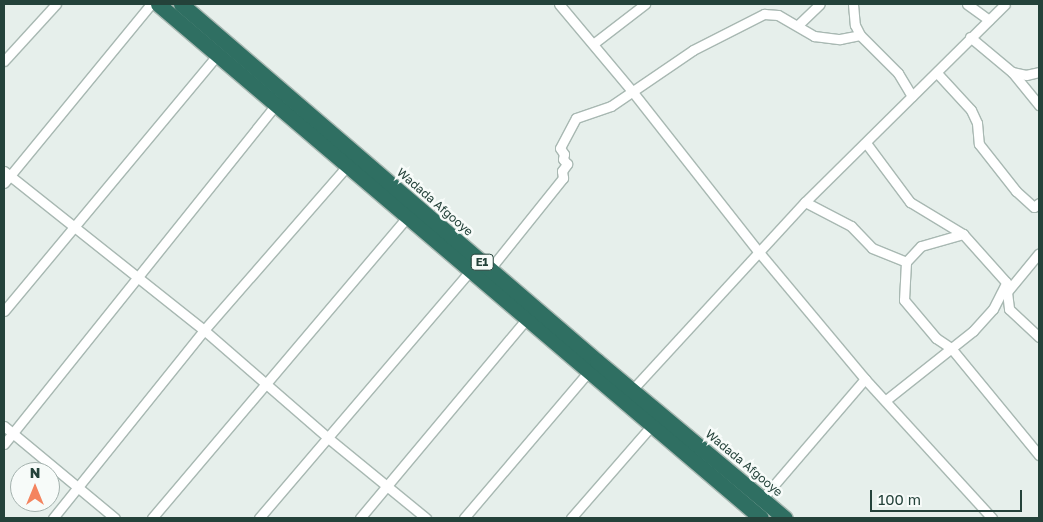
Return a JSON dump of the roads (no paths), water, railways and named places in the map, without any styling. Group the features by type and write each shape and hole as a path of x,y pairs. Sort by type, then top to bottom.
{"highway":[{"name":"E1","path":"158,4 406,218 590,370 762,518"},
{"name":"Wadada Afgooye","path":"181,4 632,390 785,518"}],"street":[{"path":"4,62 56,4"},
{"path":"151,4 6,177 76,227 204,330 327,437 426,518"},
{"path":"559,4 632,91 758,251 865,379 990,517"},
{"path":"593,44 644,4"},
{"path":"798,26 820,4"},
{"path":"854,4 855,25 860,35 898,72 912,96"},
{"path":"967,4 989,20"},
{"path":"632,390 805,202 1006,4"},
{"path":"490,269 563,178 562,170 567,164 563,159 564,154 560,148 576,118 611,106 693,50 764,14 778,15 814,36 822,38 840,39 860,35"},
{"path":"970,38 1012,72 1039,105"},
{"path":"4,311 76,227 217,55"},
{"path":"1012,72 1026,75 1039,72"},
{"path":"937,73 971,110 977,123 979,144 1016,190 1034,208 1039,203"},
{"path":"4,444 276,104"},
{"path":"866,143 910,202 963,234 1006,282 1008,309 1039,337"},
{"path":"53,518 204,330 348,166"},
{"path":"805,202 851,226 872,248 906,262"},
{"path":"152,518 406,218"},
{"path":"963,234 921,246 906,262 904,300 936,338 952,348 1039,455"},
{"path":"1007,292 1039,252"},
{"path":"260,518 470,271"},
{"path":"886,400 973,331 993,309 1006,282"},
{"path":"360,518 527,318"},
{"path":"464,518 590,370"},
{"path":"762,499 865,379"},
{"path":"571,518 653,424"},
{"path":"4,426 115,518"}]}
